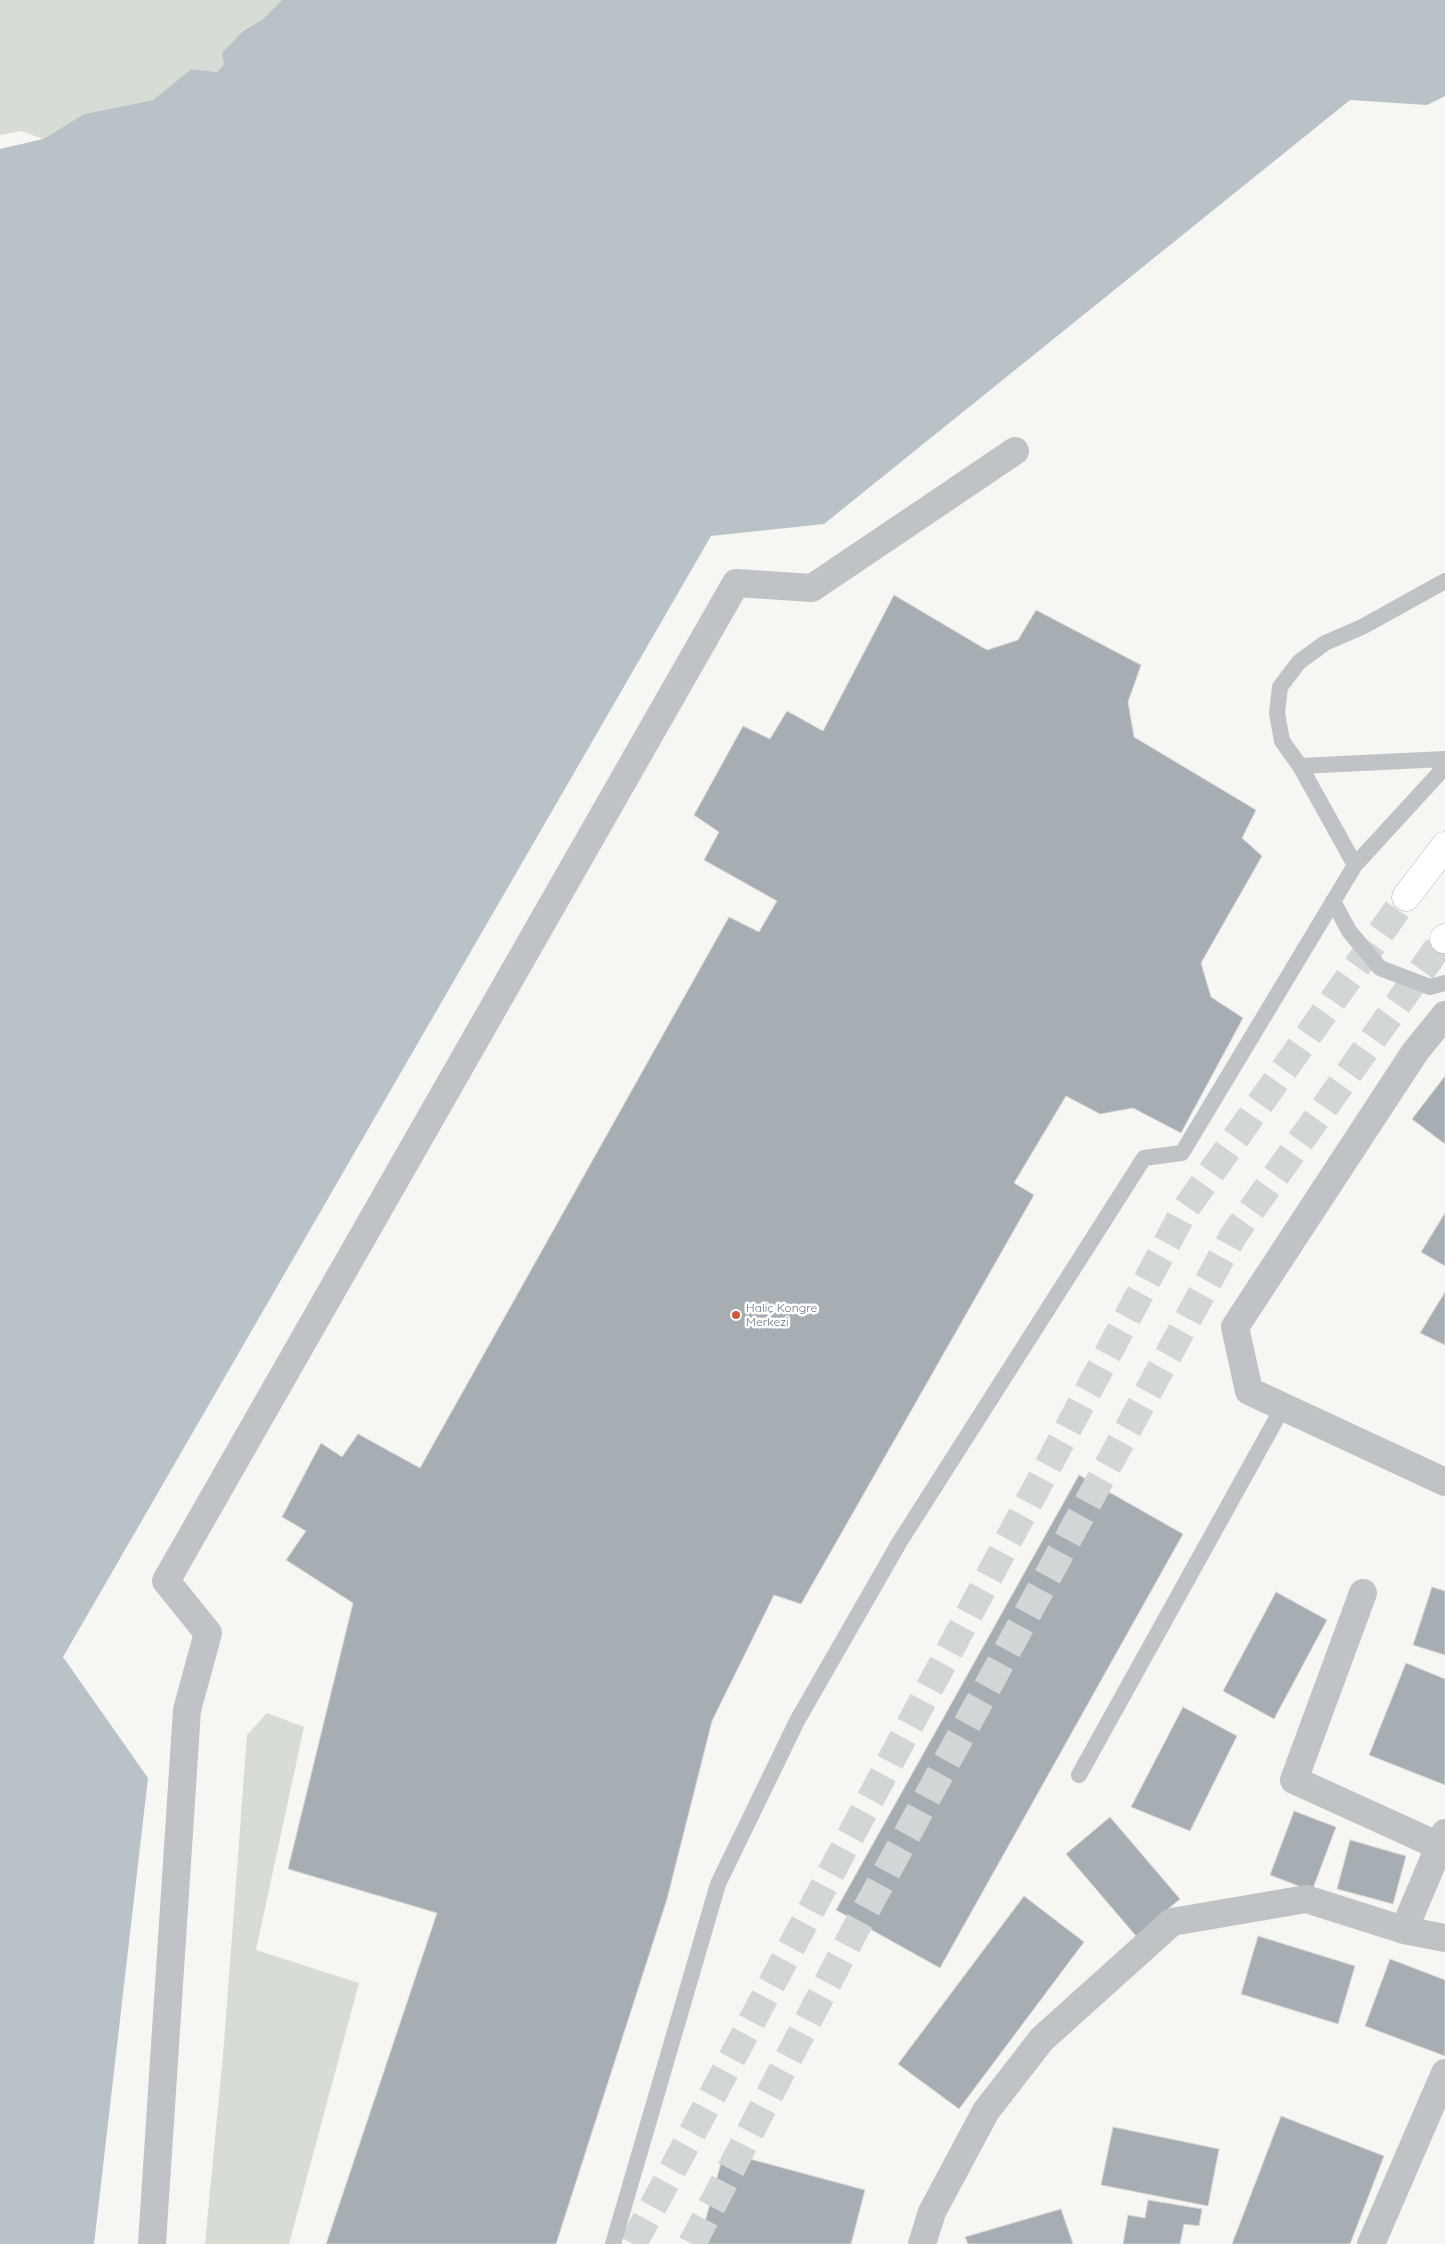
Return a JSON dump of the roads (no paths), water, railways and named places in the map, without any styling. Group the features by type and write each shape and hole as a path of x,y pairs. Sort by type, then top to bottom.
{"main road":[{"path":"1406,897 1445,846"}],"street":[{"path":"152,2244 187,1710 208,1633 166,1581 736,583 812,588 1015,452"},
{"path":"1445,1015 1415,1052 1235,1327 1249,1391 1445,1482"},
{"path":"1363,1593 1294,1780 1442,1839 1404,1930"},
{"path":"922,2244 932,2212 986,2111 1042,2039 1172,1922 1306,1899 1404,1930 1445,1938"},
{"path":"1371,2244 1445,2073"}],"lane":[{"path":"1355,865 1300,766 1282,741 1277,713 1280,687 1299,662 1325,644 1445,581"},
{"path":"1300,766 1445,759"},
{"path":"613,2244 718,1884 797,1721 899,1543 1144,1158 1182,1153 1355,865 1445,767"},
{"path":"1333,901 1349,931 1380,968 1430,987 1445,984"},
{"path":"1079,1776 1283,1407"}],"tunnel":[{"path":"633,2244 1184,1211 1406,897"},
{"path":"692,2244 855,1930 1233,1236 1444,939"}],"place":[{"name":"Haliç Kongre Merkezi","path":"736,1315"}]}
